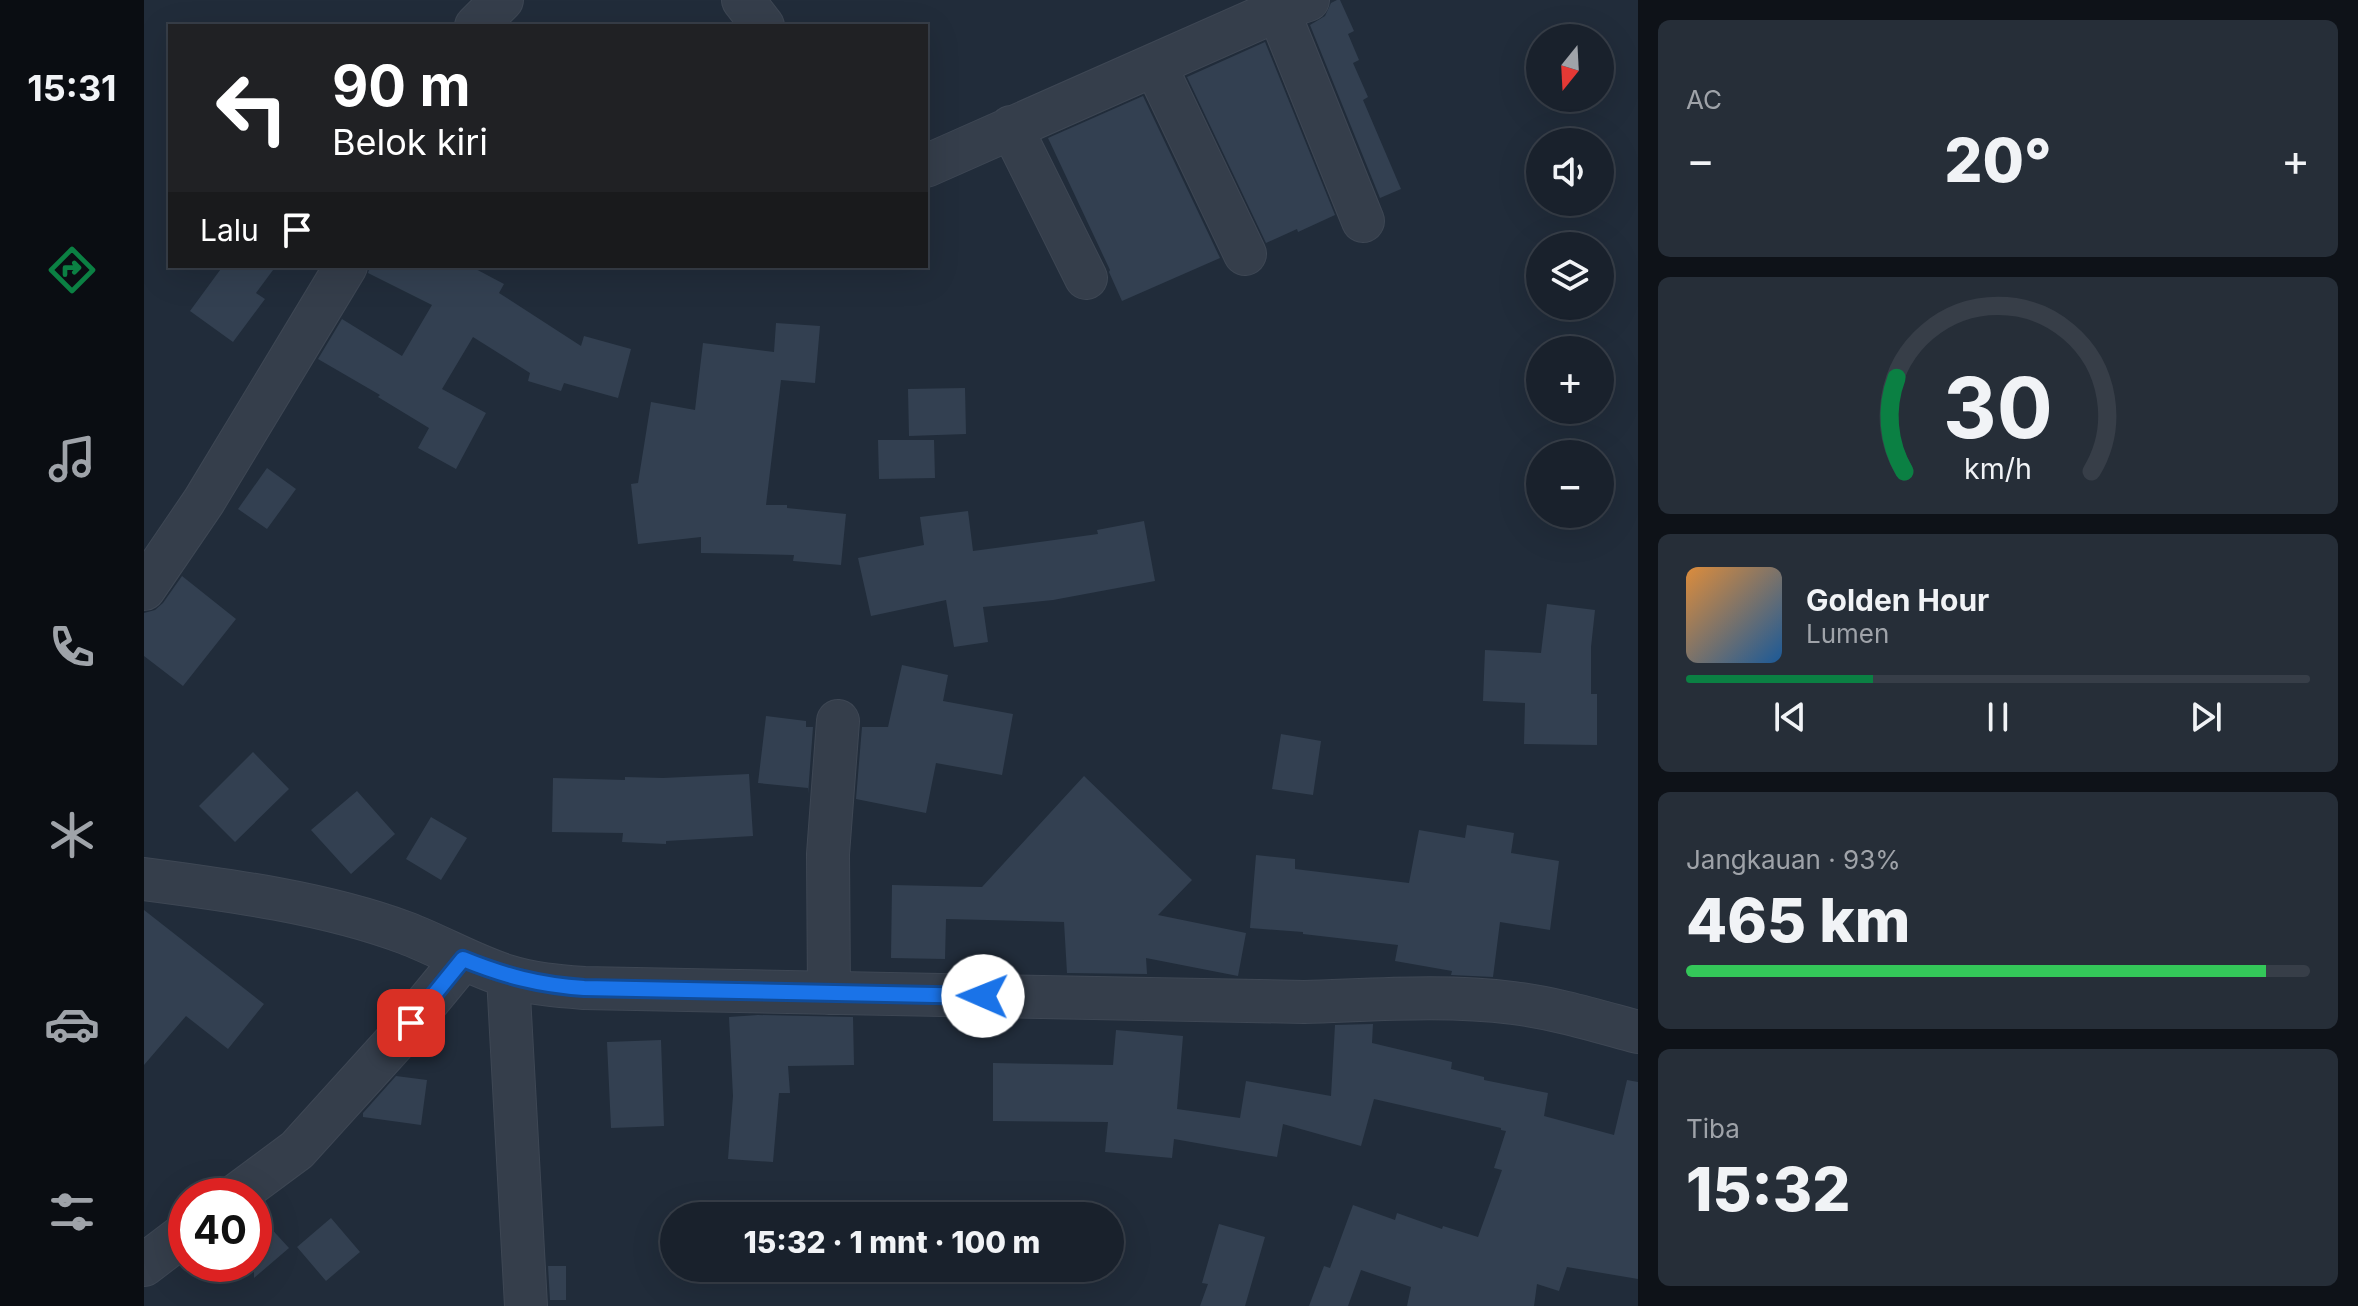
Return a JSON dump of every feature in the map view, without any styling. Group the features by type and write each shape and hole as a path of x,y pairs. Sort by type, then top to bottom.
{"street":[{"path":"478,24 502,0"},
{"path":"743,0 761,24"},
{"path":"928,165 1293,5 1363,221"},
{"path":"1155,65 1245,254"},
{"path":"1011,127 1086,278"},
{"path":"144,589 204,501 345,268"},
{"path":"829,993 828,854 838,721"},
{"path":"144,879 212,888 330,911 406,933 508,977 547,985 1304,1002 1480,1000 1569,1013 1638,1032"},
{"path":"259,1178 297,1150 393,1044 463,959"},
{"path":"508,977 526,1306"},
{"path":"144,1265 168,1247"}],"building":[{"path":"1340,0 1354,31 1348,34 1359,60 1353,63 1368,97 1363,100 1401,189 1380,198 1310,25 1325,16 1331,3"},
{"path":"1265,42 1335,215 1266,243 1187,77"},
{"path":"1143,96 1220,258 1122,301 1048,138"},
{"path":"222,268 275,268 256,293 265,299 233,342 190,311"},
{"path":"369,268 474,268 504,284 499,293 581,346 584,336 631,349 618,398 564,383 561,391 528,381 530,373 473,337 442,389 486,413 456,469 418,448 429,428 318,359 342,319 402,356 432,305 368,273"},
{"path":"776,323 820,326 815,383 781,380 766,505 846,514 841,565 793,561 794,555 701,553 701,537 638,544 631,484 638,483 651,402 695,410 703,343 774,352"},
{"path":"965,388 966,434 909,436 908,389"},
{"path":"878,440 934,440 935,478 879,479"},
{"path":"267,468 296,489 267,529 238,509"},
{"path":"968,511 973,551 1098,534 1097,530 1144,521 1155,581 1053,600 983,607 988,642 954,647 946,600 871,616 858,558 924,545 920,517"},
{"path":"182,576 236,619 183,686 144,656 144,613 155,610 163,603"},
{"path":"1547,604 1595,610 1591,694 1597,694 1597,745 1524,744 1525,703 1483,701 1485,650 1541,653"},
{"path":"902,665 948,675 943,701 1013,714 1002,775 936,763 926,813 856,799 862,727 888,727"},
{"path":"766,716 806,721 806,727 813,727 808,794 808,788 758,783"},
{"path":"1281,734 1321,741 1313,795 1272,789"},
{"path":"253,752 289,789 235,842 199,806"},
{"path":"749,774 753,836 666,841 666,844 622,842 623,833 552,832 553,778 625,780 625,777"},
{"path":"1084,776 1192,880 1158,915 1246,933 1238,976 1146,958 1147,974 1067,973 1064,922 946,919 945,959 891,958 892,885 982,887"},
{"path":"357,791 395,834 351,874 311,830"},
{"path":"431,817 467,838 441,880 406,859"},
{"path":"1467,825 1514,833 1511,853 1559,861 1550,930 1500,922 1493,977 1451,975 1452,971 1395,961 1398,945 1250,928 1256,855 1295,859 1295,869 1409,883 1419,830 1465,838"},
{"path":"144,910 264,1004 228,1049 186,1016 144,1065"},
{"path":"729,1017 853,1017 854,1065 788,1066 790,1093 779,1093 773,1162 728,1159 733,1096"},
{"path":"1373,1024 1372,1043 1452,1062 1451,1069 1484,1077 1484,1080 1548,1093 1544,1116 1614,1135 1627,1080 1638,1082 1638,1279 1567,1267 1559,1291 1537,1284 1534,1306 1407,1306 1411,1287 1361,1270 1348,1306 1309,1306 1324,1266 1330,1268 1353,1205 1395,1220 1397,1213 1442,1229 1443,1226 1478,1237 1502,1170 1494,1168 1506,1131 1501,1128 1374,1099 1361,1146 1283,1124 1277,1157 1174,1139 1172,1158 1105,1152 1108,1122 993,1121 993,1063 1113,1065 1116,1030 1183,1036 1177,1109 1240,1118 1246,1081 1331,1096 1335,1025"},
{"path":"661,1040 664,1126 611,1128 607,1042"},
{"path":"396,1076 427,1080 421,1125 363,1117 363,1113"},
{"path":"331,1218 360,1252 326,1281 297,1247"},
{"path":"1219,1224 1265,1237 1245,1306 1200,1306 1208,1284 1202,1283"},
{"path":"272,1230 289,1248 272,1263"},
{"path":"548,1266 566,1266 566,1300 550,1300"}],"route":[{"path":"411,1023 463,959 508,977 584,988 983,996"}]}
